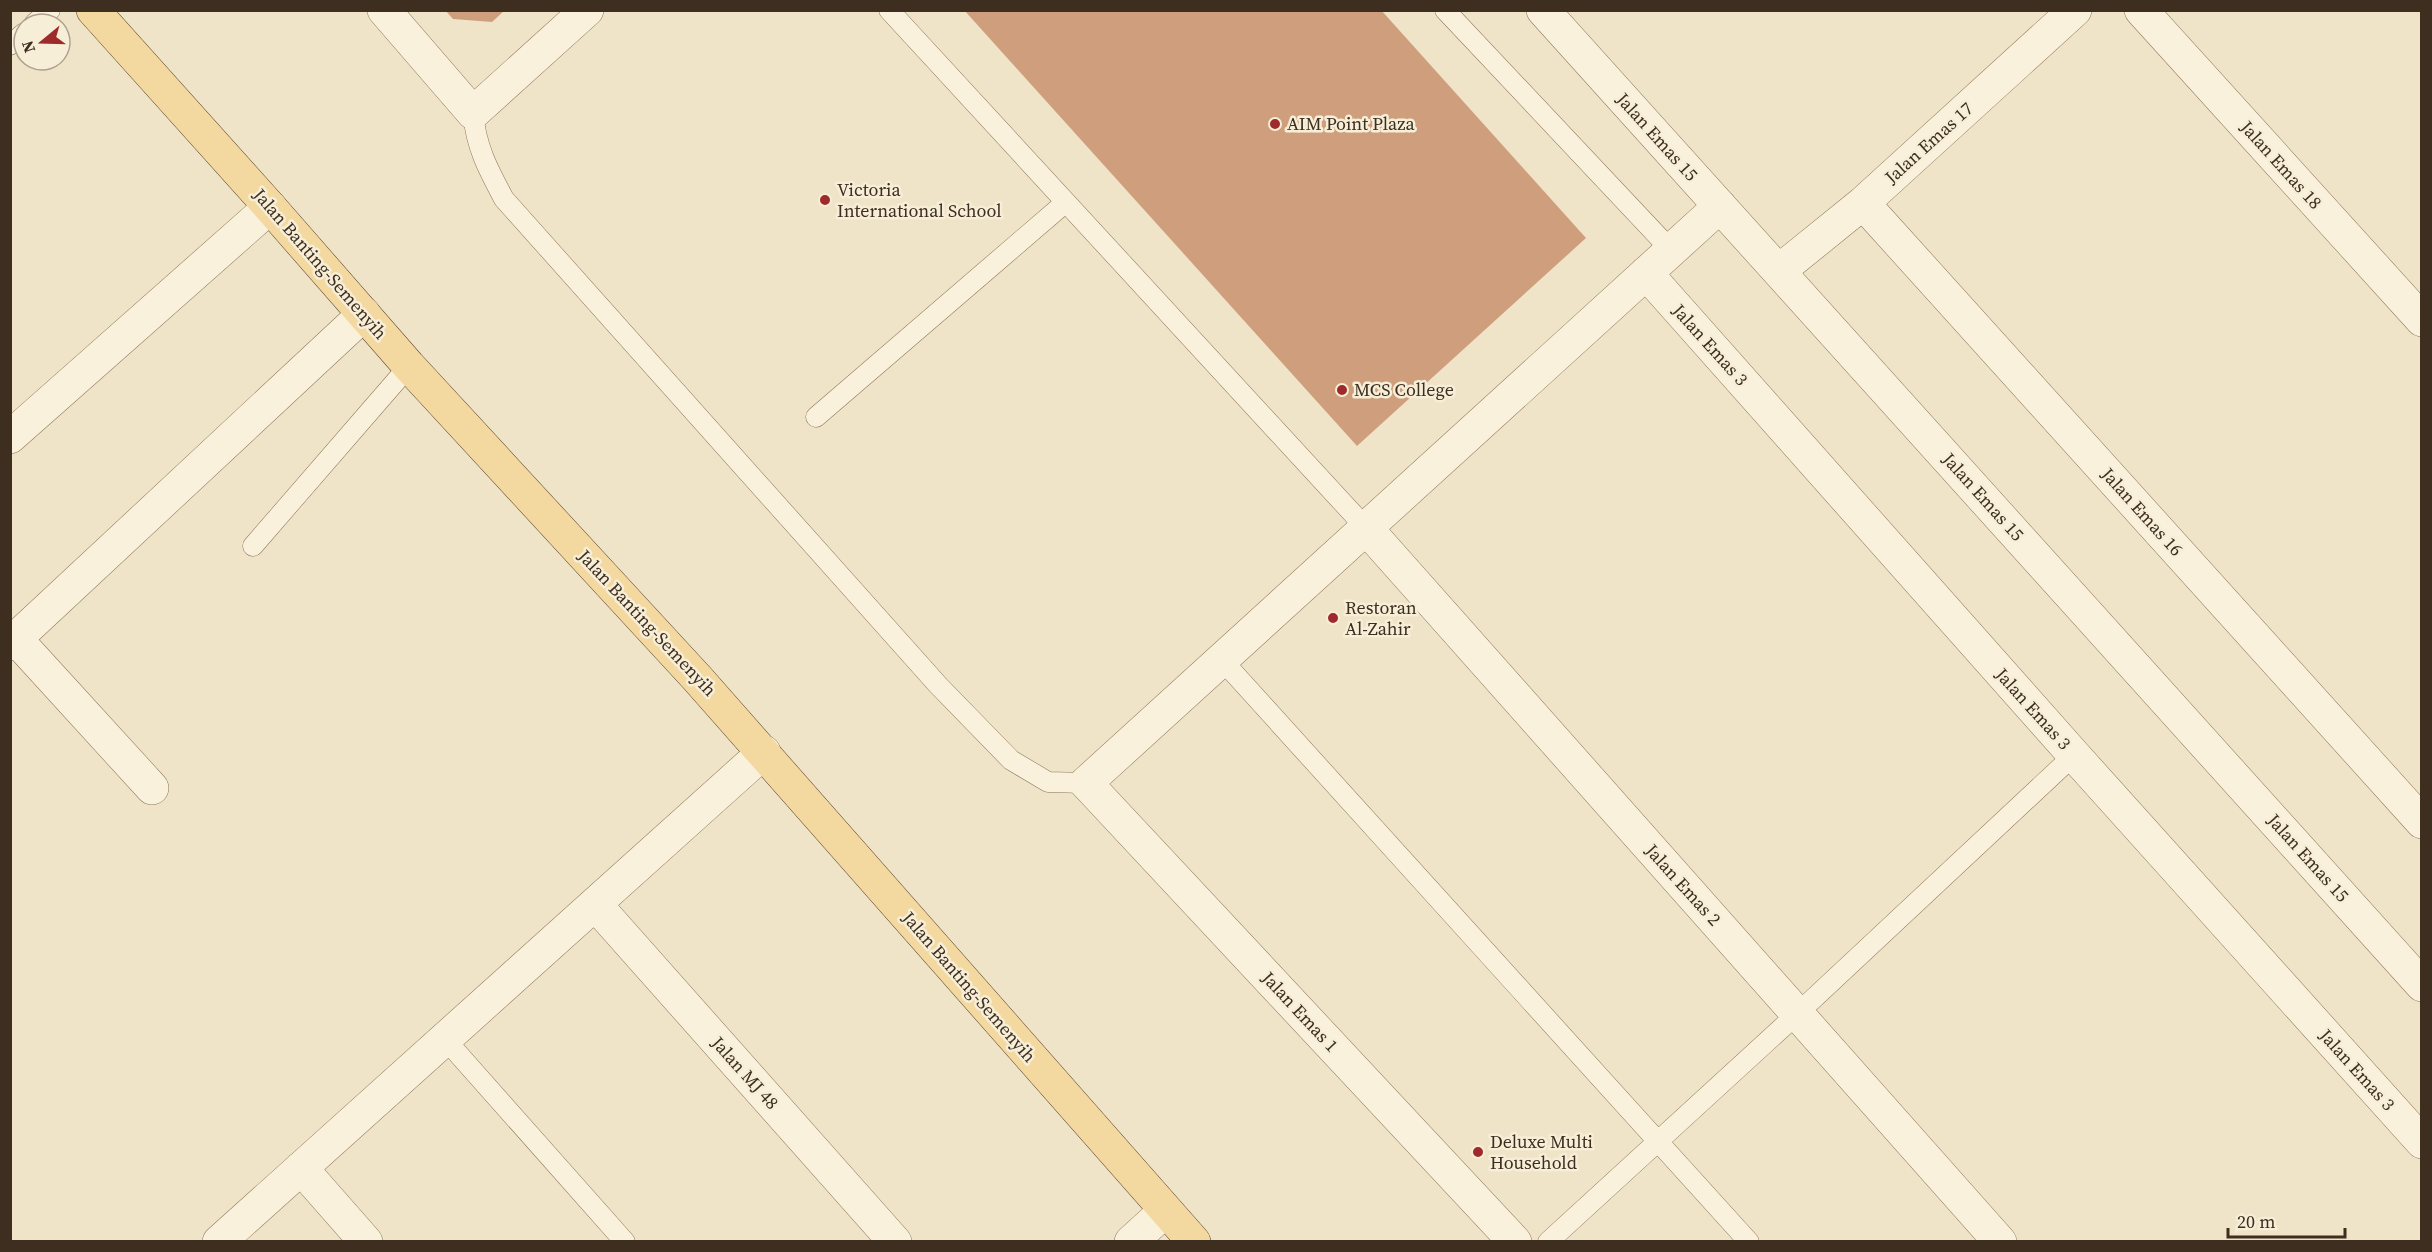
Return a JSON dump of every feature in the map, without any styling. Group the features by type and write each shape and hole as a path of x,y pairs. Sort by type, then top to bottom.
{"main road":[{"name":"Jalan Banting-Semenyih","path":"93,10 410,366 764,752 1194,1242"}],"street":[{"path":"384,10 473,113 587,10"},
{"name":"Jalan Emas 15","path":"1543,10 2421,985"},
{"name":"Jalan Emas 17","path":"1779,272 1863,203 2075,10"},
{"name":"Jalan Emas 18","path":"2141,10 2421,320"},
{"name":"Jalan Emas 16","path":"1863,203 2421,822"},
{"path":"1086,783 1720,206"},
{"path":"10,437 270,207"},
{"name":"Jalan Emas 3","path":"1646,273 2421,1142"},
{"path":"152,788 14,641 363,314"},
{"name":"Jalan Emas 2","path":"1366,528 2000,1242"},
{"path":"219,1242 764,752"},
{"name":"Jalan Emas 1","path":"1086,783 1515,1242"},
{"name":"Jalan MJ 48","path":"596,904 895,1242"},
{"path":"301,1168 366,1242"},
{"path":"1131,1242 1165,1211"}],"lane":[{"path":"889,10 1366,528"},
{"path":"1445,10 1671,250"},
{"path":"473,113 475,135 482,158 504,199 938,685 1011,760 1048,782 1086,783"},
{"path":"816,417 1066,202"},
{"path":"253,546 410,366"},
{"path":"1222,660 1749,1242"},
{"path":"1548,1242 1797,1014 2074,755"},
{"path":"445,1039 625,1242"}],"building":[{"path":"445,10 505,10 492,22 453,19"},
{"name":"AIM Point Plaza","path":"964,10 1381,10 1586,238 1357,446"}],"place":[{"name":"AIM Point Plaza","path":"1275,124"},
{"name":"Victoria International School","path":"825,200"},
{"name":"MCS College","path":"1342,390"},
{"name":"Restoran Al-Zahir","path":"1333,618"},
{"name":"Deluxe Multi Household","path":"1478,1152"}]}
